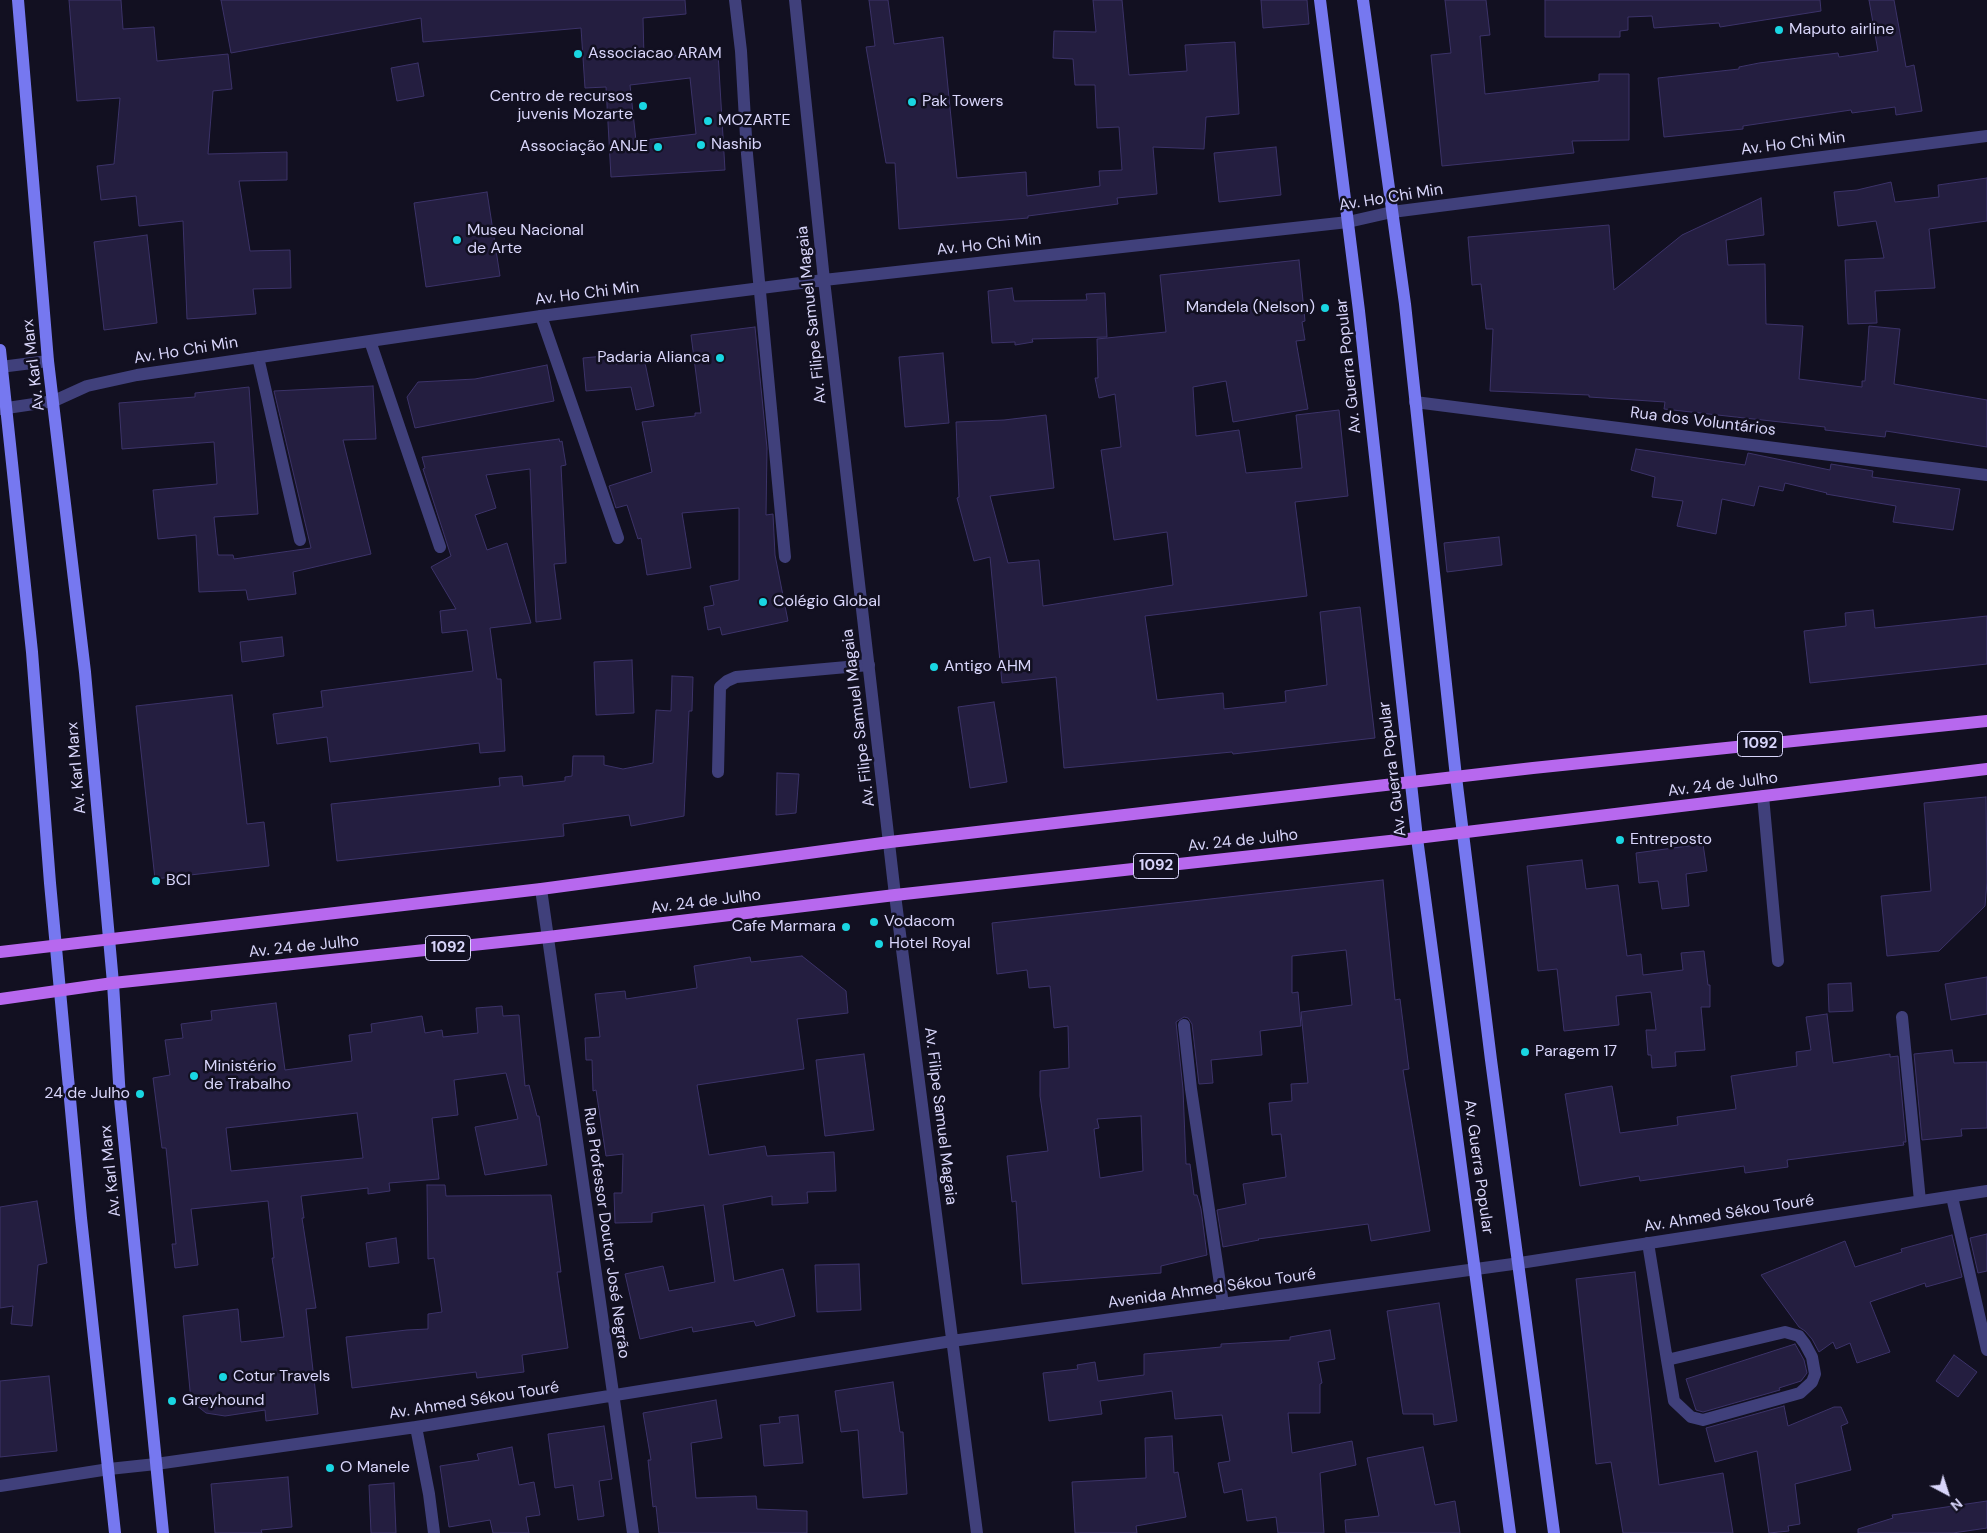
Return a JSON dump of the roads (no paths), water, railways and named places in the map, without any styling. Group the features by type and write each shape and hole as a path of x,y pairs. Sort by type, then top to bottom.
{"main road":[{"name":"Av. Karl Marx","path":"18,0 48,361 85,672 113,983 121,1109 163,1533"},
{"name":"Av. Guerra Popular","path":"1320,0 1359,311 1410,783 1510,1533"},
{"name":"Av. Guerra Popular","path":"1363,0 1405,304 1456,777 1491,1060 1520,1263 1554,1533"},
{"name":"Av. Karl Marx","path":"0,350 3,408 32,652 81,1218 115,1533"},
{"name":"Av. 24 de Julho","path":"0,952 541,889 890,842 1533,768 1987,721"},
{"name":"Av. 24 de Julho","path":"0,999 113,983 548,937 895,895 1417,838 1987,769"}],"street":[{"path":"735,0 746,154 785,557"},
{"name":"Av. Filipe Samuel Magaia","path":"795,0 824,280 895,895 977,1533"},
{"name":"Av. Ho Chi Min","path":"3,408 54,401 87,386 137,375 541,316 824,280 1348,222 1392,212 1987,136"},
{"path":"541,316 618,538"},
{"path":"370,341 440,546"},
{"path":"258,357 300,540"},
{"path":"1,367 48,361"},
{"name":"Rua dos Voluntários","path":"1415,402 1987,475"},
{"path":"718,772 720,687 727,681 736,676 869,665"},
{"path":"1763,796 1778,962"},
{"name":"Rua Professor Doutor José Negrão","path":"541,889 633,1533"},
{"path":"1902,1017 1920,1201"},
{"path":"1184,1025 1191,1089 1222,1304"},
{"name":"Av. Ahmed Sékou Touré","path":"1476,1269 1987,1191"},
{"path":"1952,1196 1987,1350"},
{"path":"1648,1243 1667,1360 1674,1401 1691,1418 1703,1420 1800,1392 1812,1382 1815,1374 1812,1356 1802,1340 1798,1336 1785,1332 1667,1360"},
{"name":"Avenida Ahmed Sékou Touré","path":"952,1341 1476,1269"},
{"name":"Av. Ahmed Sékou Touré","path":"0,1486 109,1468 156,1464 416,1427 952,1341"},
{"path":"416,1427 429,1494 434,1533"}],"place":[{"name":"Maputo airline","path":"1779,30"},
{"name":"Associacao ARAM","path":"578,54"},
{"name":"Pak Towers","path":"912,102"},
{"name":"Centro de recursos juvenis Mozarte","path":"643,106"},
{"name":"MOZARTE","path":"708,121"},
{"name":"Nashib","path":"701,145"},
{"name":"Associação ANJE","path":"658,147"},
{"name":"Museu Nacional de Arte","path":"457,240"},
{"name":"Mandela (Nelson)","path":"1325,308"},
{"name":"Padaria Alianca","path":"720,358"},
{"name":"Colégio Global","path":"763,602"},
{"name":"Antigo AHM","path":"934,667"},
{"name":"Entreposto","path":"1620,840"},
{"name":"BCI","path":"156,881"},
{"name":"Vodacom","path":"874,922"},
{"name":"Cafe Marmara","path":"846,927"},
{"name":"Hotel Royal","path":"879,944"},
{"name":"Paragem 17","path":"1525,1052"},
{"name":"Ministério de Trabalho","path":"194,1076"},
{"name":"24 de Julho","path":"140,1094"},
{"name":"Cotur Travels","path":"223,1377"},
{"name":"Greyhound","path":"172,1401"},
{"name":"O Manele","path":"330,1468"}]}
